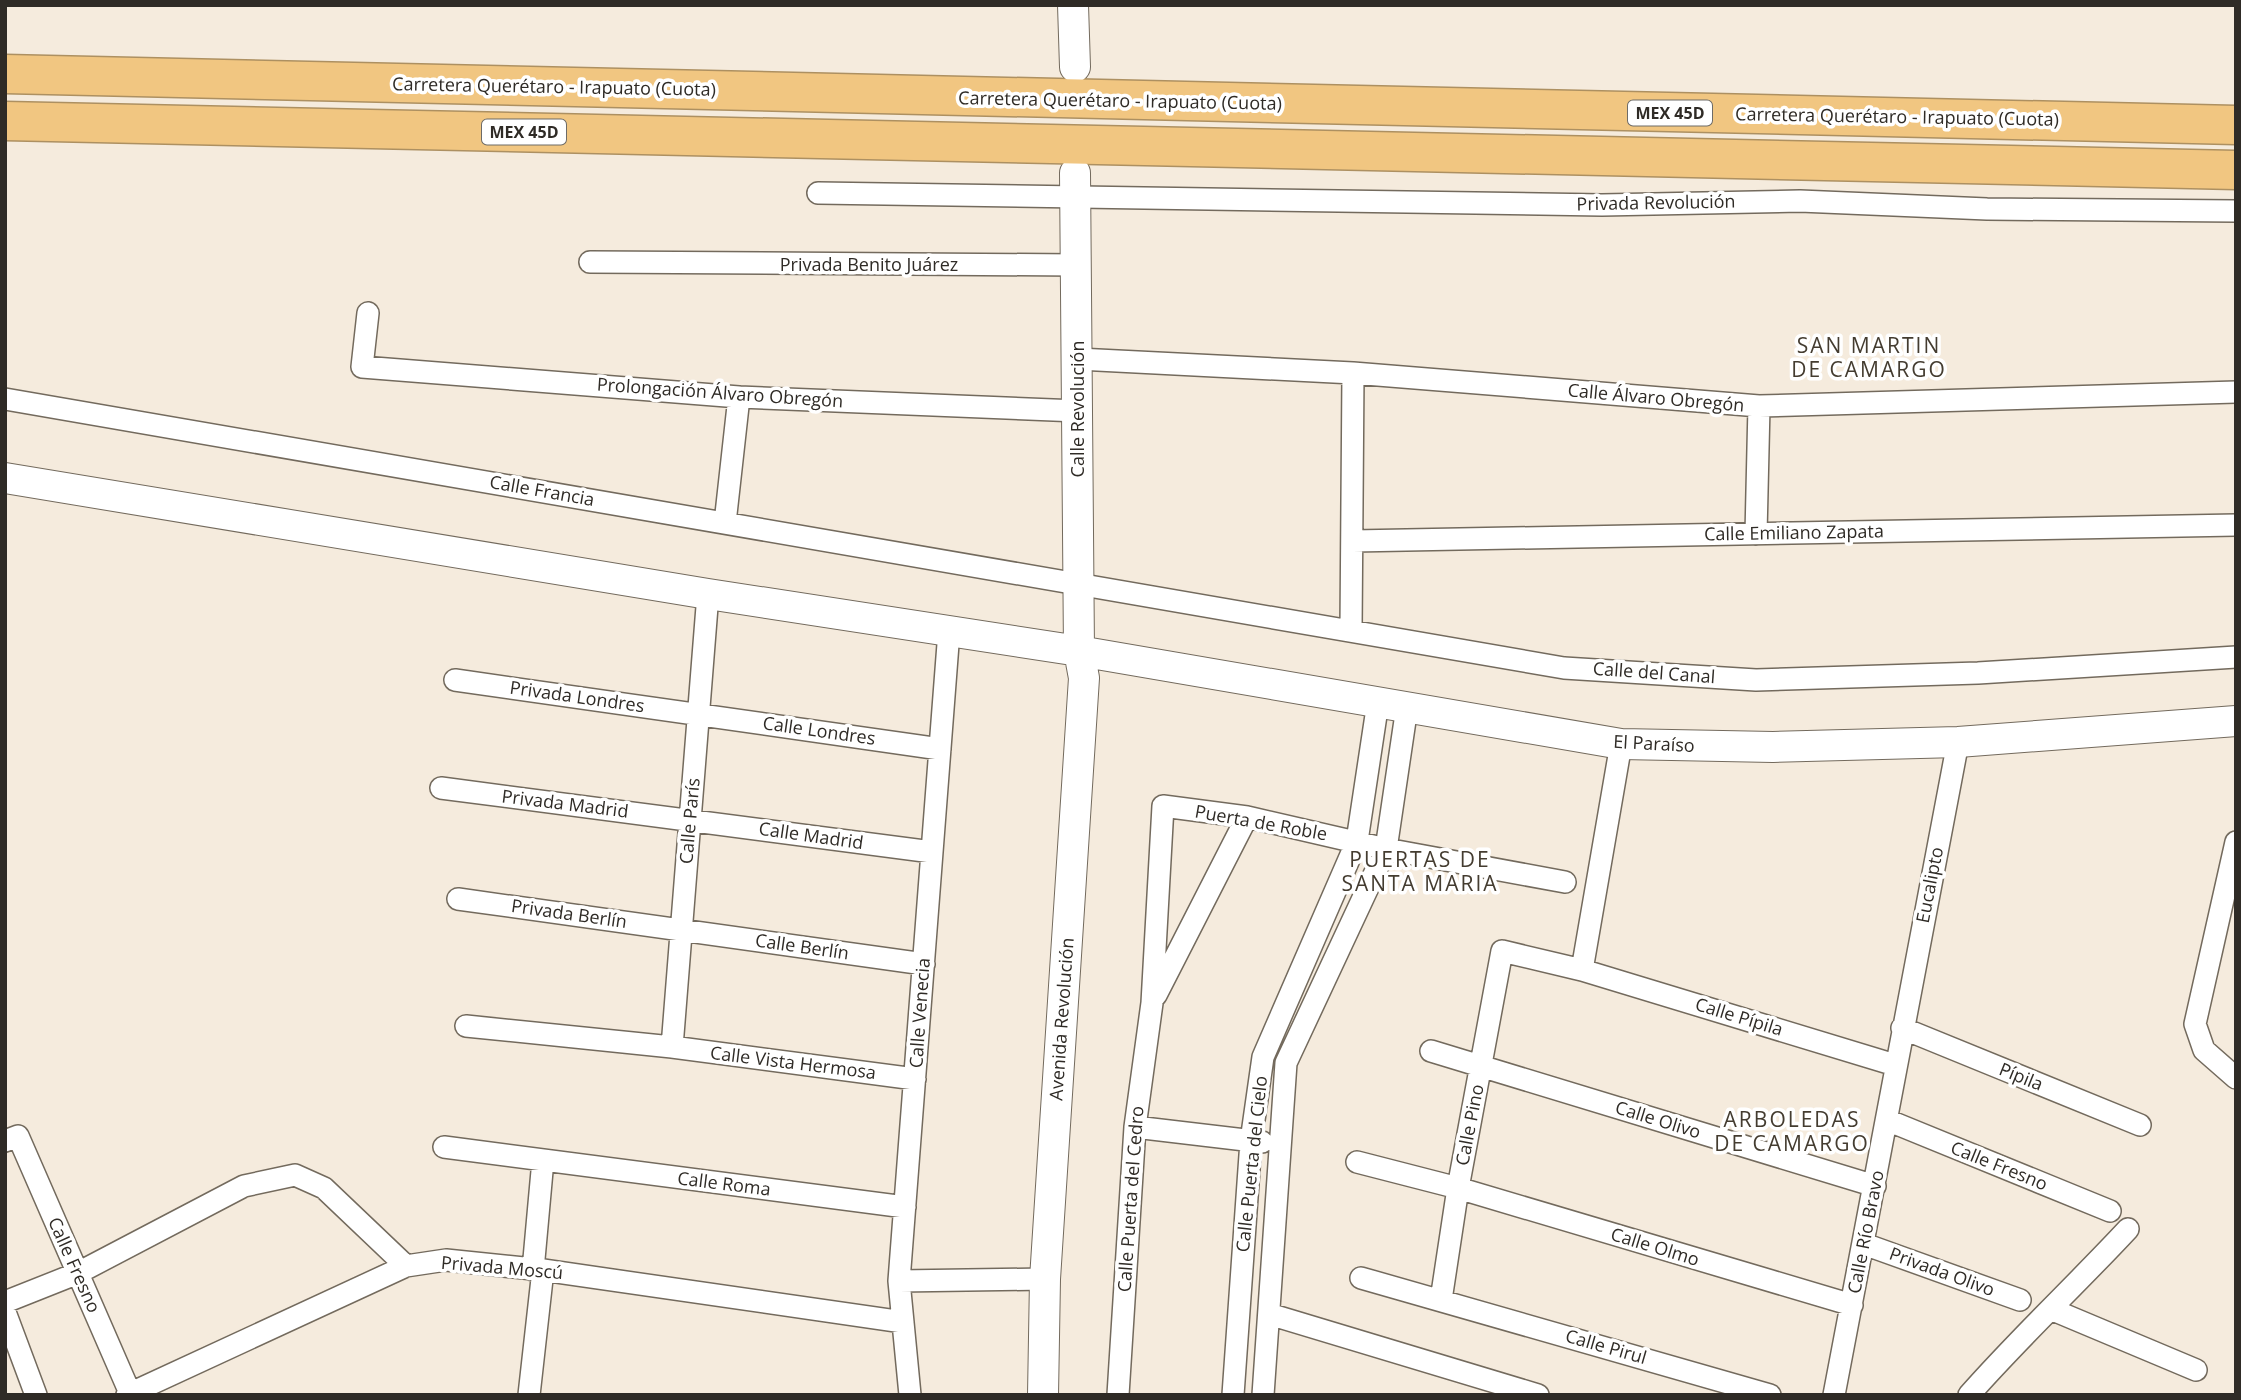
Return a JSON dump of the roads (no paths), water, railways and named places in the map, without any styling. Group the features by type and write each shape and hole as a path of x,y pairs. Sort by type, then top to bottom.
{"highway":[{"name":"Carretera Querétaro - Irapuato (Cuota)","path":"5,74 2236,125"},
{"name":"MEX 45D","path":"5,121 2236,170"}],"street":[{"path":"1073,5 1075,68"},
{"name":"Privada Revolución","path":"818,192 1076,185 1602,205 1800,201 1987,209 2236,211"},
{"name":"Calle Revolución","path":"1076,185 1079,648"},
{"name":"Privada Benito Juárez","path":"590,262 660,265 1078,265"},
{"name":"Prolongación Álvaro Obregón","path":"368,313 362,367 739,397 1078,411"},
{"name":"Calle Álvaro Obregón","path":"1078,359 1353,373 1759,406 2236,392"},
{"path":"1351,630 1353,373"},
{"path":"725,523 739,397"},
{"name":"Calle Francia","path":"5,399 725,523 1079,589"},
{"path":"1756,534 1759,406"},
{"path":"5,478 708,594 1079,648"},
{"name":"Calle Emiliano Zapata","path":"1353,541 2236,525"},
{"name":"Calle del Canal","path":"1079,589 1351,630 1564,667 1756,680 1978,673 2236,657"},
{"name":"Calle París","path":"672,1048 708,594"},
{"name":"Calle Venecia","path":"910,1395 899,1281 949,631"},
{"name":"El Paraíso","path":"1079,648 1621,744 1773,747 1958,743 2236,721"},
{"name":"Avenida Revolución","path":"1043,1395 1045,1279 1084,678 1079,648"},
{"name":"Privada Londres","path":"455,680 698,713"},
{"name":"Calle Puerta del Cielo","path":"1233,1395 1251,1141 1263,1057 1357,841 1378,702"},
{"name":"Calle Puerta del Cielo","path":"1263,1395 1278,1144 1286,1063 1386,849 1407,707"},
{"name":"Calle Londres","path":"698,713 940,749"},
{"name":"Eucalipto","path":"1902,1028 1958,743"},
{"path":"1582,970 1621,744"},
{"name":"Privada Madrid","path":"441,788 690,820"},
{"name":"Puerta de Roble","path":"1163,806 1247,817 1386,849 1565,882"},
{"name":"Calle Puerta del Cedro","path":"1118,1395 1135,1127 1152,1003 1163,806"},
{"name":"Calle Puerta del Cedro","path":"1152,1003 1247,817"},
{"name":"Calle Madrid","path":"690,820 932,852"},
{"path":"2236,842 2195,1024 2204,1050 2236,1078"},
{"name":"Privada Berlín","path":"458,899 681,930"},
{"name":"Calle Berlín","path":"681,930 924,964"},
{"name":"Calle Pípila","path":"1503,951 1582,970 1895,1065"},
{"name":"Calle Pino","path":"1441,1300 1458,1188 1503,951"},
{"name":"Calle Vista Hermosa","path":"466,1026 672,1048 915,1079"},
{"name":"Calle Río Bravo","path":"1834,1395 1875,1186 1902,1028"},
{"name":"Pípila","path":"1902,1028 2140,1125"},
{"path":"1431,1051 1481,1066"},
{"name":"Calle Olivo","path":"1481,1066 1875,1186"},
{"name":"Calle Fresno","path":"1887,1120 2110,1211"},
{"path":"1135,1127 1278,1144"},
{"name":"Calle Fresno","path":"12,1139 78,1273 128,1394"},
{"name":"Calle Roma","path":"444,1147 905,1208"},
{"path":"529,1395 543,1160"},
{"name":"Calle Olmo","path":"1357,1162 1458,1188 1852,1305"},
{"path":"5,1302 78,1273 244,1186 295,1175 324,1188 406,1266"},
{"path":"1969,1395 2008,1351 2053,1310 2128,1229"},
{"name":"Privada Olivo","path":"1864,1244 2020,1300"},
{"name":"Privada Moscú","path":"128,1394 406,1266 446,1260 538,1270 903,1322"},
{"name":"Calle Pirul","path":"1361,1278 1770,1395"},
{"path":"899,1281 1045,1279"},
{"path":"2053,1310 2196,1370"},
{"path":"5,1312 36,1395"},
{"path":"1269,1314 1538,1395"}],"district":[{"name":"SAN MARTIN DE CAMARGO","path":"1869,358"},
{"name":"PUERTAS DE SANTA MARIA","path":"1420,872"},
{"name":"ARBOLEDAS DE CAMARGO","path":"1792,1132"}]}
